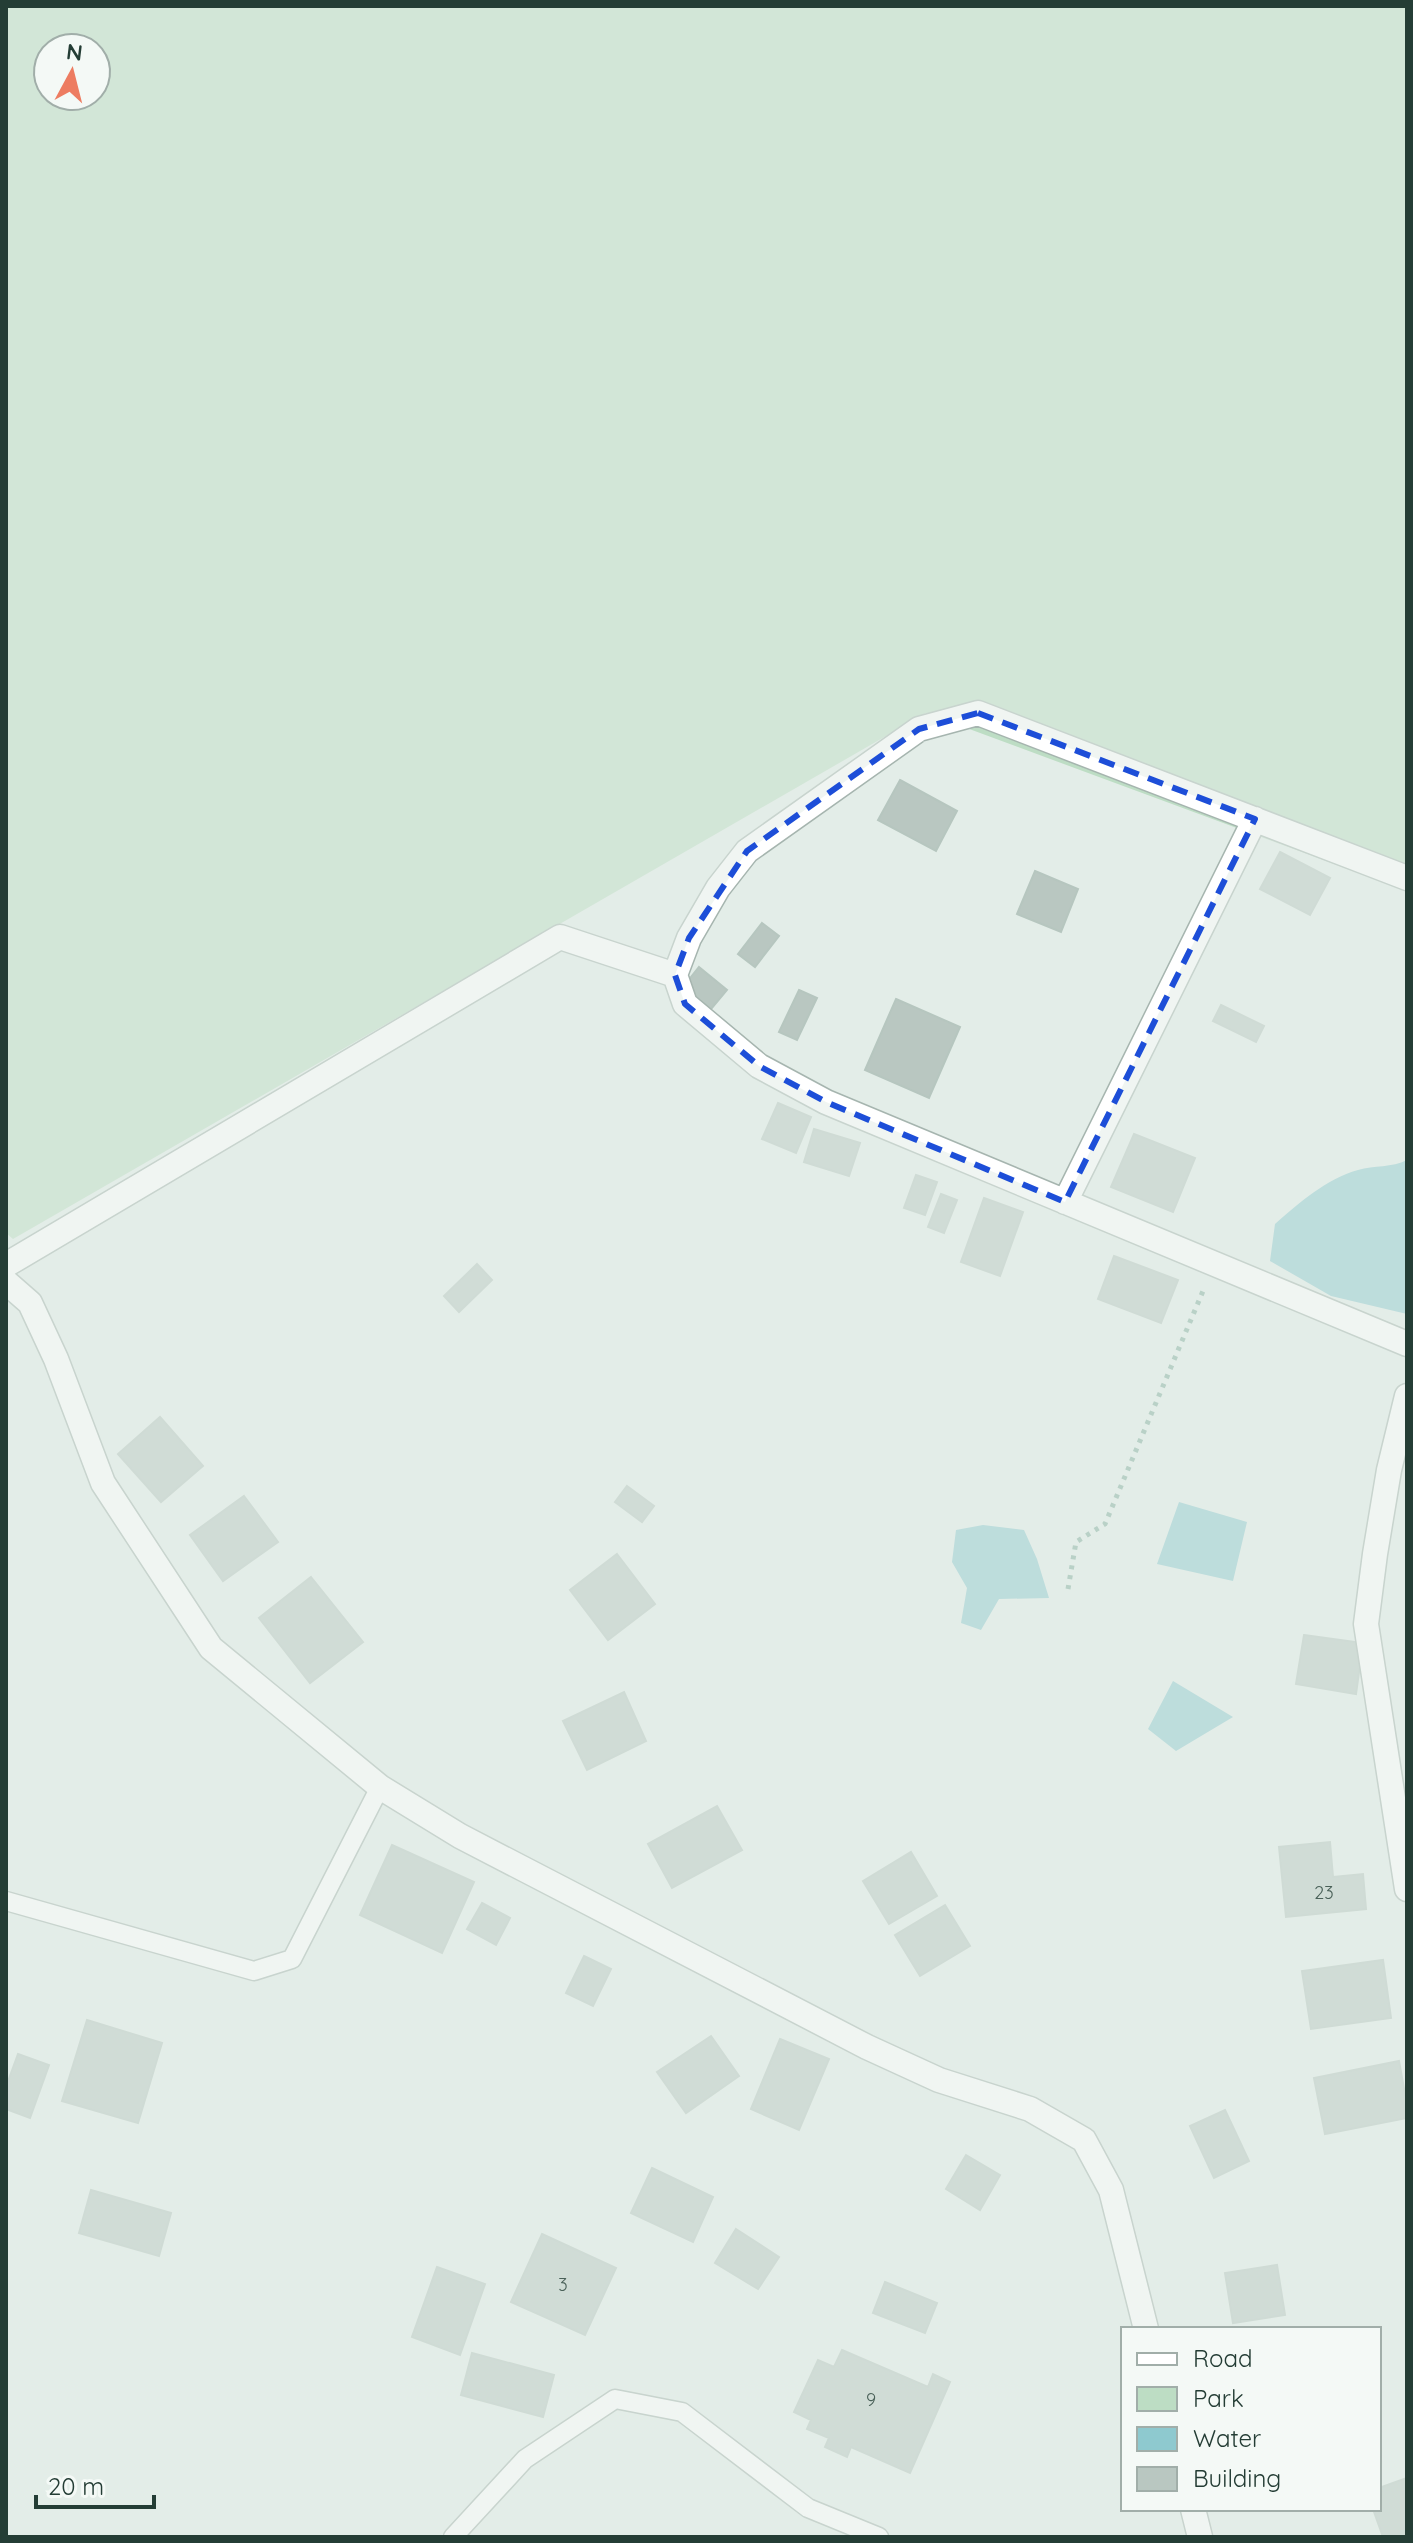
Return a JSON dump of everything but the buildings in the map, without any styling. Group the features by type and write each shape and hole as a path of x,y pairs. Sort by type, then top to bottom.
{"street":[{"path":"1407,878 978,713 919,729 747,851 718,888 696,926 675,975 685,1004 759,1066 826,1102 1407,1344"},
{"path":"1065,1202 1255,819"},
{"path":"6,1265 560,937 675,975"},
{"path":"6,1282 30,1303 56,1359 103,1483 211,1648 380,1787 460,1836 867,2047 939,2080 1030,2109 1084,2140 1111,2190 1145,2327"},
{"path":"1406,1877 1366,1624 1375,1554 1403,1431 1407,1396"},
{"path":"1194,2511 1200,2537"}],"lane":[{"path":"6,1901 254,1971 292,1959 380,1787"},
{"path":"453,2537 525,2459 615,2399 682,2412 808,2508 879,2537"}],"path":[{"path":"1068,1589 1076,1542 1105,1524 1214,1263"}],"highlighted area":[{"path":"978,713 1255,819 1065,1202 826,1102 759,1066 685,1004 675,975 689,938 747,851 919,729"}],"green space":[{"path":"6,6 1407,6 1407,891 926,713 13,1239 6,1233"}],"water":[{"path":"1407,1160 1407,1314 1331,1296 1270,1261 1275,1224 1314,1192 1346,1174"},
{"path":"1179,1502 1247,1522 1233,1581 1157,1564"},
{"path":"983,1525 1024,1530 1049,1598 999,1599 981,1630 961,1623 967,1588 952,1562 956,1530"},
{"path":"1173,1681 1233,1717 1176,1751 1148,1729"}]}
